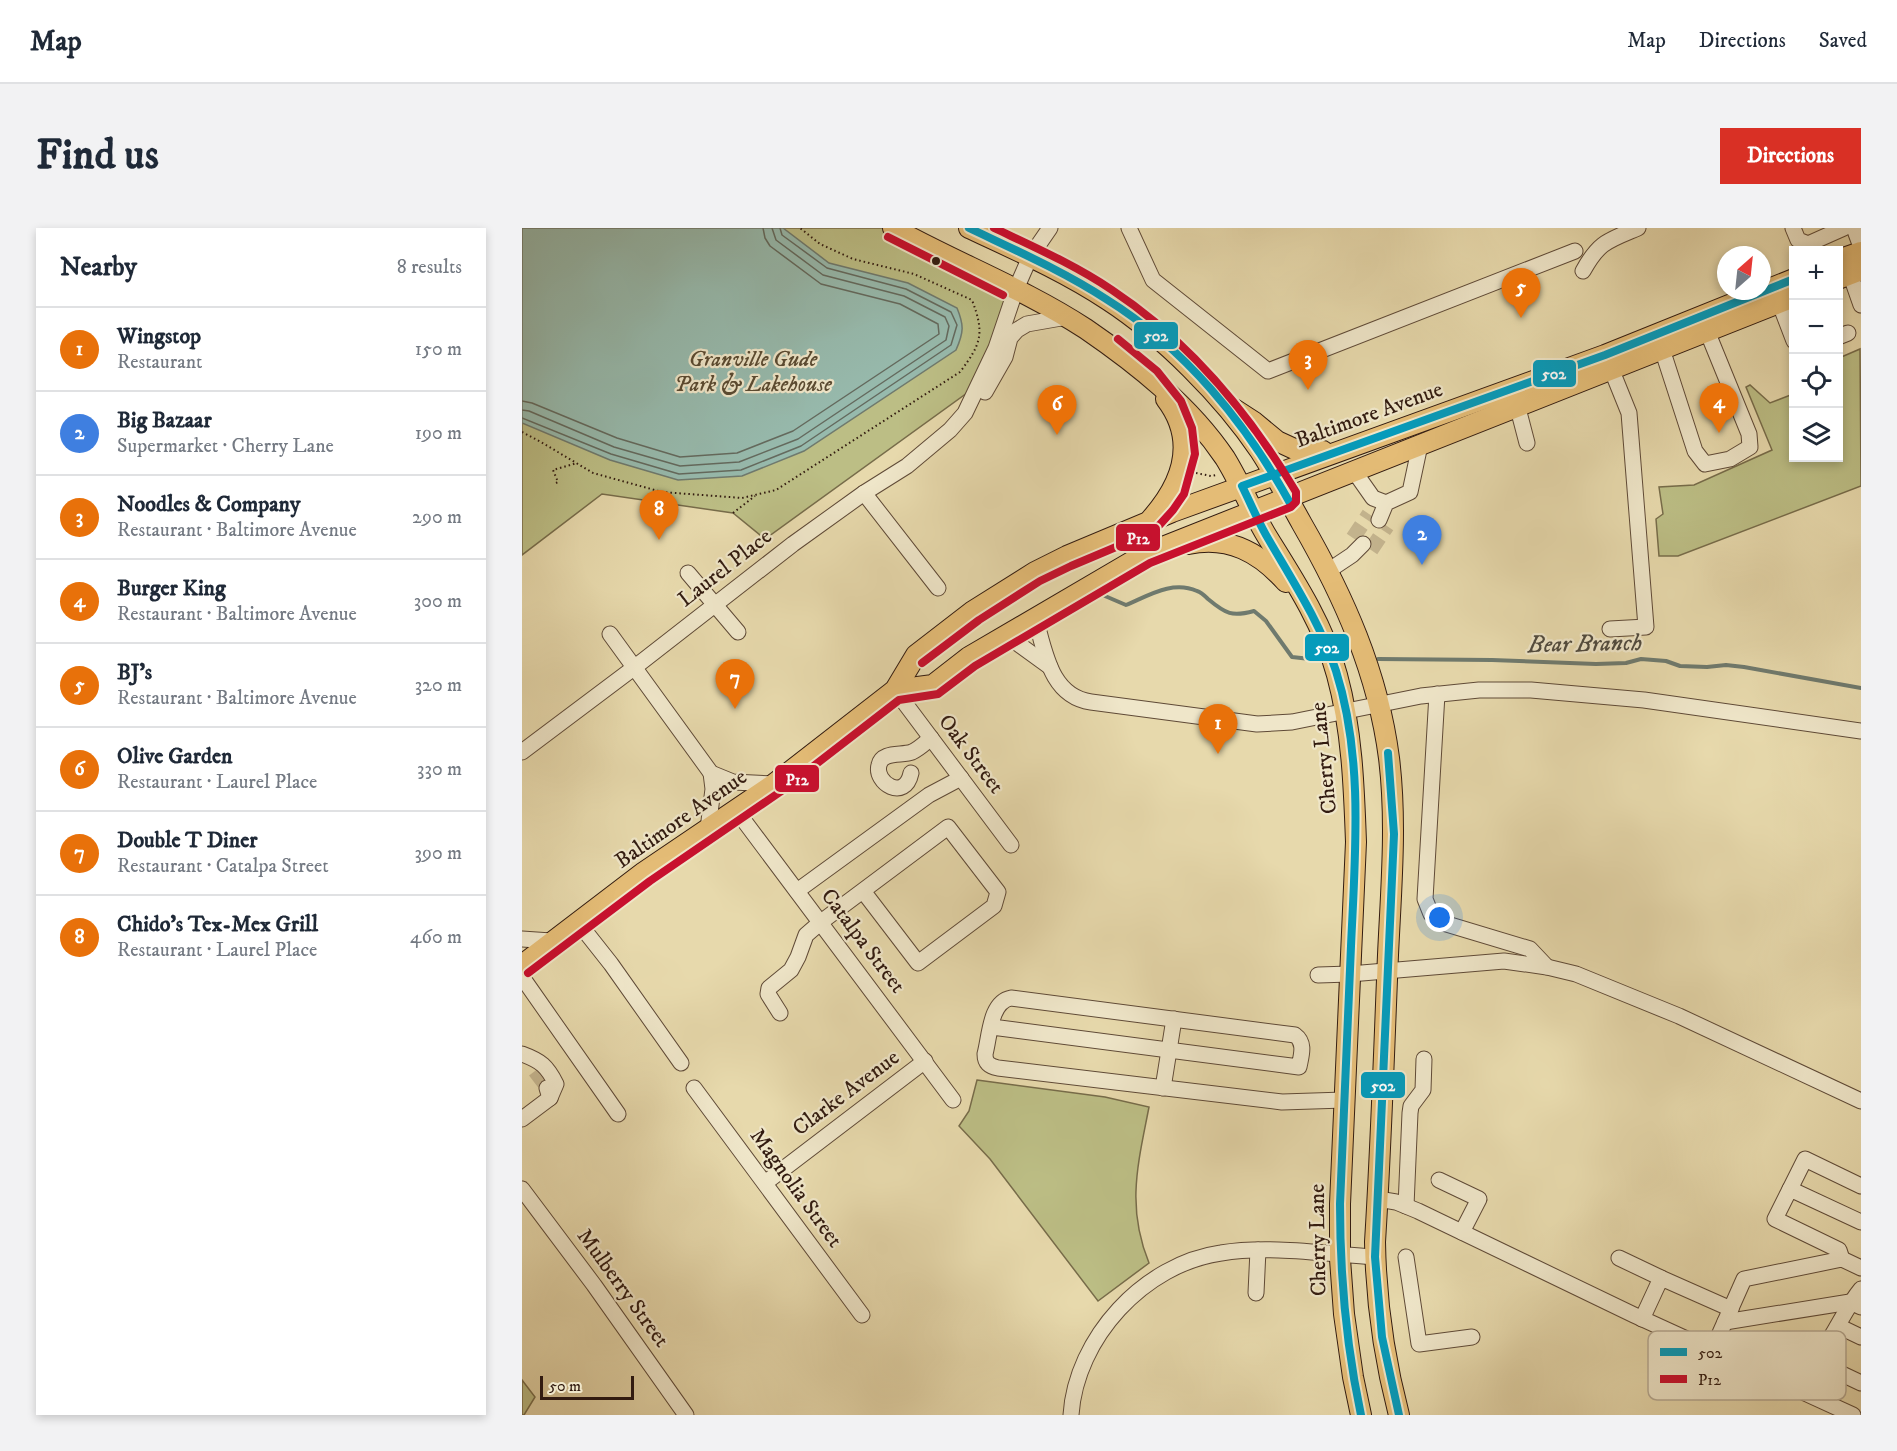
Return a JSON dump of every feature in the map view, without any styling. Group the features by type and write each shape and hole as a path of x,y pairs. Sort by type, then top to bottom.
{"main road":[{"name":"Cherry Lane","path":"893,228 1067,317 1124,356 1168,392 1223,456 1242,486 1326,641 1346,711 1353,769 1356,842 1340,1204 1344,1314 1361,1415"},
{"path":"969,228 1082,285 1128,315 1157,338 1199,378 1258,449 1274,474 1328,571 1356,628 1378,705 1389,758 1394,834 1375,1257 1383,1347 1399,1415"},
{"name":"Baltimore Avenue","path":"1608,362 1662,349 1782,296"},
{"name":"Baltimore Avenue","path":"522,965 644,872 774,784 895,690 916,655 973,611 1035,572 1148,522 1274,474 1341,450 1515,397 1782,296"},
{"path":"1148,522 1165,504 1175,488 1185,454 1182,431 1171,405 1150,378"},
{"name":"Baltimore Avenue","path":"895,690 933,685 969,657 1006,634 1145,554 1420,445 1515,397"},
{"path":"1218,400 1254,422 1277,441 1303,453 1341,450"},
{"path":"1145,554 1207,541 1230,543 1241,547 1267,563 1292,589 1316,622"}],"street":[{"name":"Laurel Place","path":"522,752 793,544 864,493 907,466 956,422 965,413 996,348 1016,289 1030,257 1050,228"},
{"path":"1129,228 1153,280 1268,371 1575,251"},
{"path":"1583,271 1593,252 1604,242 1638,228"},
{"path":"1793,228 1798,240 1807,246"},
{"path":"1811,246 1844,228"},
{"path":"1854,228 1861,247"},
{"path":"1849,266 1861,305"},
{"path":"1782,296 1789,322"},
{"name":"Laurel Place","path":"956,422 969,415 987,389 1005,357 1010,338 1017,330 1027,324 1067,317"},
{"path":"1662,349 1695,451 1705,464 1730,459 1750,447 1749,434 1707,331"},
{"path":"1608,362 1629,413 1646,627 1610,629"},
{"path":"1515,397 1527,443"},
{"path":"1354,471 1373,498 1381,515 1410,492 1420,445"},
{"path":"864,493 938,588"},
{"path":"1328,571 1360,547"},
{"path":"688,573 738,632"},
{"path":"1035,617 1050,667 1061,687 1068,694 1082,700 1257,724 1292,723 1437,694 1479,690 1531,690 1644,700 1861,731"},
{"path":"610,634 711,773 713,789 708,829"},
{"path":"1006,634 1050,667"},
{"name":"Oak Street","path":"895,690 1011,845"},
{"path":"1437,694 1425,899 1431,914 1440,922 1530,949 1547,967"},
{"path":"911,761 931,738"},
{"path":"711,773 733,782 774,784"},
{"path":"797,891 928,795 962,778"},
{"name":"Catalpa Street","path":"736,810 953,1100"},
{"path":"780,1013 768,994 769,988 791,970 806,935 821,922 948,826 998,892 994,906 918,963 863,891"},
{"path":"578,921 681,1063"},
{"path":"522,939 551,941"},
{"path":"1318,975 1504,961 1547,967 1576,974 1679,1016 1861,1101"},
{"path":"522,977 618,1114"},
{"path":"992,1027 1299,1067 1303,1049 1300,1039 1295,1035 1011,998 1004,999 996,1007 985,1060 990,1067 1282,1102 1344,1100"},
{"path":"1163,1088 1174,1019"},
{"path":"522,1055 538,1059 550,1071 556,1084 543,1084"},
{"path":"522,1055 543,1084"},
{"path":"1406,1206 1410,1113 1423,1090 1424,1059"},
{"name":"Clarke Avenue","path":"765,1183 925,1061"},
{"path":"522,1119 543,1084"},
{"name":"Magnolia Street","path":"694,1088 862,1315"},
{"path":"1842,1259 1839,1250 1775,1218 1805,1159 1861,1186"},
{"path":"1439,1180 1479,1199 1462,1232"},
{"name":"Mulberry Street","path":"522,1189 594,1285 686,1415"},
{"path":"1790,1189 1861,1222"},
{"path":"1378,1199 1406,1206 1668,1331"},
{"path":"1256,1293 1257,1250"},
{"path":"1071,1415 1077,1381 1089,1352 1111,1317 1130,1298 1158,1278 1194,1260 1222,1252 1257,1250 1375,1257"},
{"path":"1406,1257 1419,1344 1472,1337"},
{"path":"1619,1258 1661,1278 1728,1316 1856,1304"},
{"path":"1721,1331 1744,1279 1842,1259 1861,1268"},
{"path":"1642,1319 1661,1278"},
{"path":"1836,1331 1856,1304 1861,1289"},
{"path":"1838,1326 1861,1337"},
{"path":"1846,1373 1861,1383"},
{"path":"1820,1400 1853,1415"}],"path":[{"path":"522,432 593,473 662,492 742,498 776,490 960,372 975,352 980,338 978,315 972,300 914,273 854,259 820,244 800,228"},
{"path":"556,483 558,482 553,470 577,463"},
{"path":"1190,472 1216,475"},
{"path":"733,513 757,494"}],"green space":[{"name":"Granville Gude Park & Lakehouse","path":"522,228 901,228 1016,289 978,385 765,539 733,513 602,494 522,555"},
{"path":"1860,349 1861,486 1678,556 1659,556 1656,519 1663,514 1659,487 1694,485 1772,450 1746,387 1750,385 1770,403 1789,396 1789,462 1843,462 1843,356"},
{"path":"977,1080 1105,1097 1149,1107 1138,1166 1136,1204 1142,1242 1149,1263 1098,1301 990,1159 959,1126 969,1111"},
{"path":"522,1380 535,1397 524,1415 522,1415"}],"water":[{"name":"Granville Gude Park & Lakehouse","path":"522,228 783,228 829,263 908,283 957,308 962,324 961,338 956,350 804,451 742,476 678,480 610,460 522,423"}],"waterway":[{"name":"Bear Branch","path":"1105,596 1126,605 1160,590 1188,588 1200,592 1230,613 1240,614 1254,611 1266,621 1292,657 1310,659"},
{"name":"Bear Branch","path":"1378,659 1596,664 1626,663 1641,659 1666,661 1680,666 1744,667 1861,688"}],"tunnel":[{"path":"1353,538 1369,514"},
{"path":"1371,550 1387,526"},
{"path":"535,1071 545,1084"}],"transit line":[{"name":"502","path":"969,228 1073,279 1106,299 1162,340 1211,389 1233,416 1254,444 1290,503"},
{"name":"P12","path":"528,973 650,881 780,792 899,700 938,694 975,666 1150,563 1291,507 1296,502 1296,492 1258,434 1215,380 1167,332 1140,310 1084,272 994,228"},
{"name":"P12","path":"888,237 1003,295"},
{"name":"502","path":"1361,1415 1348,1336 1340,1231 1356,808 1351,738 1336,671 1322,635 1263,529 1242,486 1605,355 1789,281"},
{"name":"P12","path":"922,663 979,620 1040,581 1154,531 1184,494 1195,454 1192,428 1181,401 1157,371 1118,339"},
{"name":"502","path":"1388,753 1394,834 1375,1257 1382,1337 1399,1415"}],"place":[{"name":"BJ's","path":"1521,318"},
{"name":"Noodles & Company","path":"1308,390"},
{"name":"Burger King","path":"1719,433"},
{"name":"Olive Garden","path":"1057,435"},
{"name":"Chido's Tex-Mex Grill","path":"659,540"},
{"name":"Big Bazaar","path":"1422,565"},
{"name":"Double T Diner","path":"735,709"},
{"name":"Wingstop","path":"1218,754"}]}
